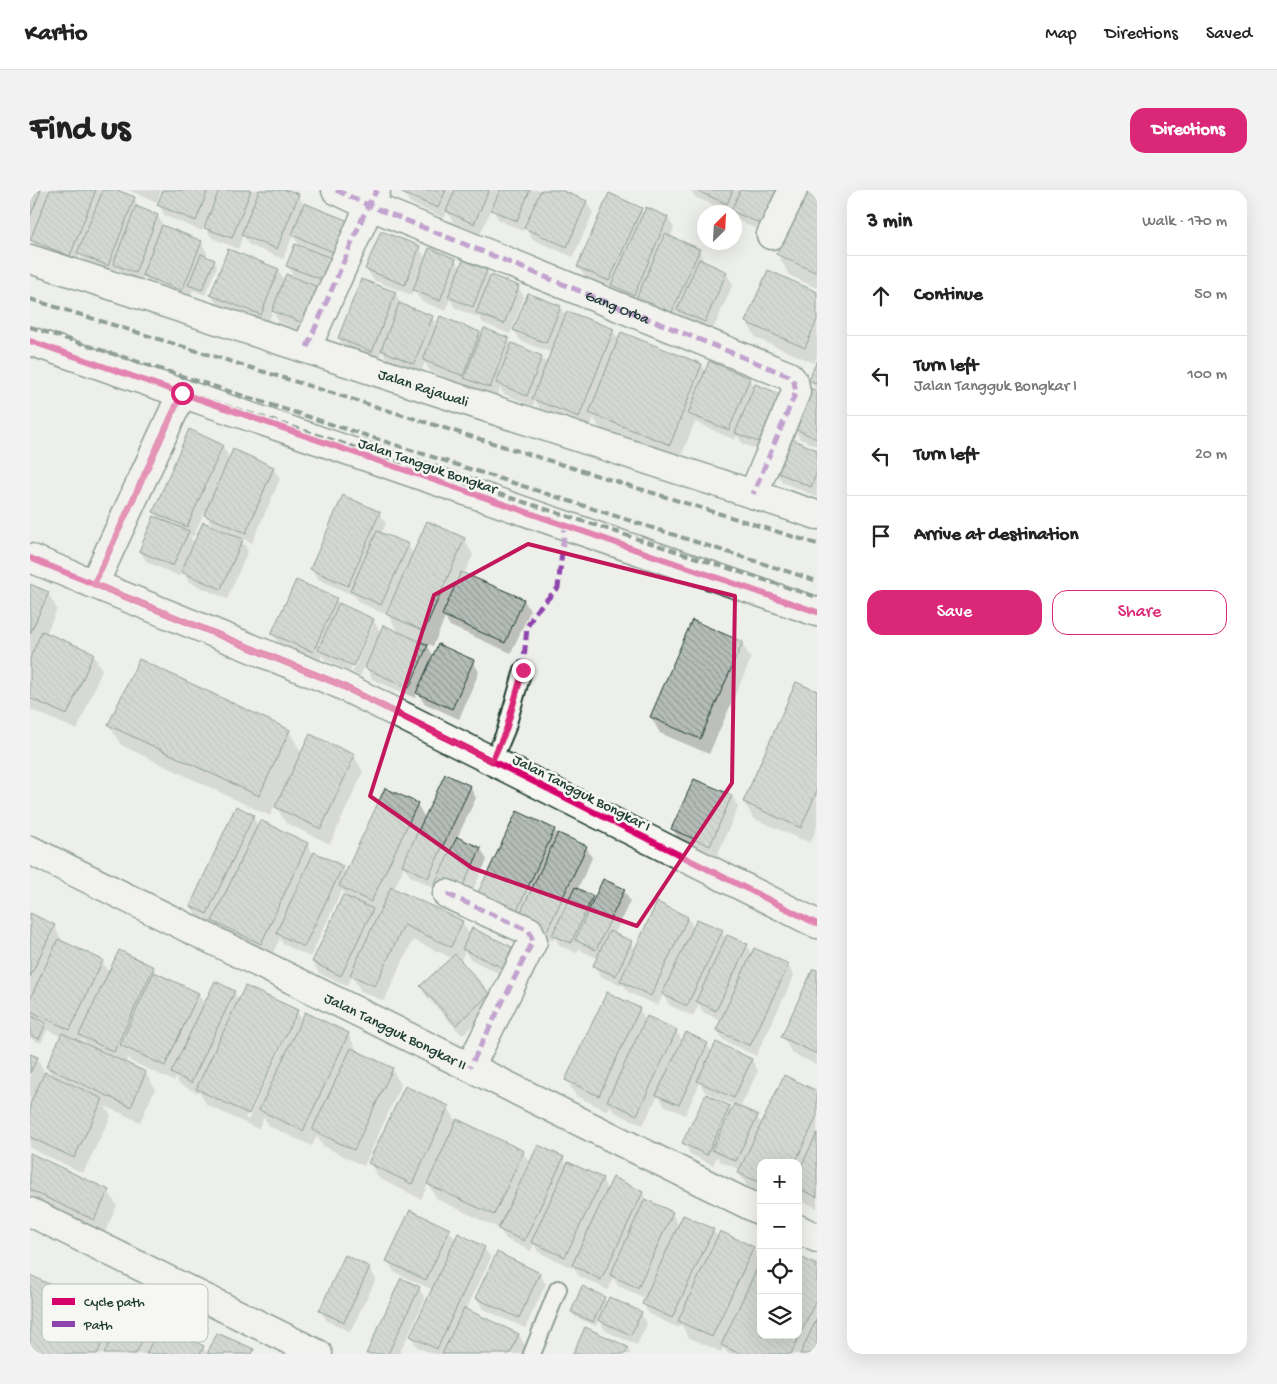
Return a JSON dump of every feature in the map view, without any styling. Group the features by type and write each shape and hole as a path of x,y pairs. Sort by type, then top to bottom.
{"street":[{"name":"Gang Orba","path":"336,190 372,198 789,376 794,382 796,392 757,485"},
{"path":"771,235 793,190"},
{"path":"307,347 372,198"},
{"name":"Jalan Rajawali","path":"30,258 817,515"},
{"name":"Jalan Tangguk Bongkar","path":"30,341 817,612"},
{"path":"94,584 182,393"},
{"name":"Jalan Tangguk Bongkar I","path":"30,558 338,684 817,924"},
{"name":"Jalan Tangguk Bongkar II","path":"30,850 757,1209"},
{"path":"447,894 529,931 533,940 470,1067"},
{"path":"30,1212 176,1284"},
{"path":"802,1231 817,1238"},
{"path":"208,1300 318,1354"}],"lane":[{"path":"492,761 506,730 523,670"},
{"path":"532,1354 558,1289"}],"highlighted area":[{"path":"528,544 735,596 732,783 637,926 472,868 370,796 434,595"}],"building":[{"path":"30,190 41,190 30,217"},
{"path":"50,190 96,190 70,256 30,240"},
{"path":"103,190 117,190 135,197 108,266 77,253"},
{"path":"163,190 208,190 196,221 157,205"},
{"path":"219,190 251,190 232,238 204,228"},
{"path":"259,190 288,190 299,194 277,249 241,235"},
{"path":"403,190 446,190 438,208 402,193"},
{"path":"455,190 489,190 474,224 446,211"},
{"path":"500,190 530,190 517,221 491,210"},
{"path":"541,190 561,190 587,201 567,247 524,228"},
{"path":"695,190 733,190 727,204"},
{"path":"740,190 782,190 766,226 742,216 742,205 734,205"},
{"path":"806,190 817,190 817,273 776,254"},
{"path":"609,193 642,208 609,281 577,267"},
{"path":"304,203 351,222 338,254 292,235"},
{"path":"136,206 158,215 135,273 113,264"},
{"path":"646,207 668,217 634,295 611,285"},
{"path":"162,225 202,241 182,291 142,275"},
{"path":"381,231 420,246 405,285 365,269"},
{"path":"665,234 700,250 671,314 636,299"},
{"path":"295,244 334,259 326,281 286,266"},
{"path":"429,248 456,259 440,301 413,290"},
{"path":"228,249 279,269 261,315 210,295"},
{"path":"201,254 215,260 202,290 188,285"},
{"path":"699,259 727,272 705,322 677,310"},
{"path":"463,260 487,270 473,307 448,297"},
{"path":"768,270 817,292 817,320 805,348 745,322"},
{"path":"286,274 325,290 311,326 272,311"},
{"path":"491,275 519,286 504,324 476,313"},
{"path":"361,279 396,292 372,352 338,338"},
{"path":"528,293 561,306 546,343 513,330"},
{"path":"399,303 433,316 414,364 381,350"},
{"path":"567,311 614,329 579,417 532,399"},
{"path":"440,316 480,332 463,376 423,360"},
{"path":"484,328 509,338 490,388 464,378"},
{"path":"621,332 702,364 670,445 589,413"},
{"path":"512,343 542,356 527,396 496,383"},
{"path":"709,361 750,378 729,430 688,414"},
{"path":"817,361 817,384 808,380"},
{"path":"755,384 788,397 769,446 735,433"},
{"path":"810,388 817,391 817,439 793,428"},
{"path":"189,429 223,445 187,527 153,512"},
{"path":"789,438 817,450 817,472 811,487 774,471"},
{"path":"233,449 274,467 246,533 204,515"},
{"path":"343,495 380,512 348,586 310,569"},
{"path":"154,516 189,531 173,566 139,551"},
{"path":"427,521 465,538 424,631 386,614"},
{"path":"203,522 243,539 221,589 181,572"},
{"path":"377,531 409,544 381,605 350,591"},
{"path":"461,572 524,599 505,643 442,615"},
{"path":"296,580 337,598 313,652 271,634"},
{"path":"30,584 49,592 30,634"},
{"path":"339,603 374,619 354,666 318,650"},
{"path":"692,620 743,642 700,739 650,717"},
{"path":"383,625 428,645 409,688 365,668"},
{"path":"42,631 94,653 67,715 30,698 30,658"},
{"path":"438,644 474,660 452,709 416,693"},
{"path":"139,659 290,730 259,796 108,725"},
{"path":"796,682 817,691 817,791 801,828 743,802"},
{"path":"310,734 355,755 321,829 275,807"},
{"path":"445,774 471,786 428,878 402,865"},
{"path":"694,779 732,795 710,846 671,829"},
{"path":"385,788 418,803 371,902 339,886"},
{"path":"236,806 254,815 207,914 190,906"},
{"path":"517,811 555,829 513,919 474,901"},
{"path":"260,820 308,843 261,944 212,921"},
{"path":"558,833 587,846 547,931 518,918"},
{"path":"457,837 481,848 458,896 434,885"},
{"path":"314,852 343,866 304,947 276,933"},
{"path":"603,879 625,889 596,950 575,940"},
{"path":"391,887 463,921 451,947 404,925 375,986 350,975"},
{"path":"575,887 593,896 571,943 552,935"},
{"path":"343,895 373,909 341,976 312,962"},
{"path":"657,902 688,917 651,996 620,981"},
{"path":"30,913 55,925 30,977"},
{"path":"697,919 723,930 687,1006 662,994"},
{"path":"472,928 512,947 503,968 462,949"},
{"path":"609,931 632,941 616,976 593,966"},
{"path":"727,935 748,944 716,1011 696,1001"},
{"path":"58,939 103,960 70,1030 30,1011 30,999"},
{"path":"754,948 789,964 750,1046 716,1030"},
{"path":"119,950 154,967 114,1052 79,1035"},
{"path":"455,954 490,994 456,1025 420,986"},
{"path":"813,969 817,970 817,1054 781,1037"},
{"path":"154,972 199,993 165,1066 120,1045"},
{"path":"215,981 235,991 191,1083 171,1073"},
{"path":"245,986 298,1010 249,1114 196,1089"},
{"path":"607,992 640,1008 599,1096 565,1080"},
{"path":"305,1012 349,1033 303,1131 259,1110"},
{"path":"30,1015 46,1023 39,1039 30,1035"},
{"path":"647,1016 677,1030 637,1115 607,1101"},
{"path":"686,1032 708,1043 679,1105 656,1095"},
{"path":"62,1033 146,1072 131,1107 46,1067"},
{"path":"716,1042 752,1059 734,1098 697,1081"},
{"path":"351,1048 393,1068 354,1150 312,1130"},
{"path":"30,1054 38,1057 30,1073"},
{"path":"45,1072 103,1099 74,1158 30,1137 30,1104"},
{"path":"784,1075 817,1091 817,1116 797,1159 757,1159 757,1181 738,1173"},
{"path":"405,1086 449,1106 412,1184 368,1163"},
{"path":"706,1094 730,1106 707,1155 682,1143"},
{"path":"734,1104 758,1115 736,1161 712,1150"},
{"path":"457,1119 524,1151 494,1215 427,1184"},
{"path":"817,1133 817,1197 802,1190 802,1165"},
{"path":"538,1145 564,1157 524,1241 498,1229"},
{"path":"30,1153 109,1190 94,1220 30,1190"},
{"path":"568,1162 603,1178 565,1257 531,1242"},
{"path":"613,1177 643,1192 601,1280 572,1265"},
{"path":"645,1199 673,1212 638,1288 610,1275"},
{"path":"410,1210 450,1229 426,1280 386,1261"},
{"path":"683,1215 714,1229 672,1318 642,1304"},
{"path":"720,1231 754,1247 712,1337 678,1321"},
{"path":"458,1233 485,1247 437,1349 410,1336"},
{"path":"497,1252 540,1273 519,1318 475,1298"},
{"path":"345,1255 370,1267 344,1322 319,1311"},
{"path":"802,1258 817,1265 817,1298 802,1330"},
{"path":"757,1268 757,1339 798,1339 791,1354 740,1354 721,1345"},
{"path":"30,1275 49,1284 42,1284 42,1342 103,1342 97,1354 30,1354"},
{"path":"401,1278 420,1287 388,1354 366,1354"},
{"path":"582,1286 605,1297 593,1322 571,1312"},
{"path":"609,1297 642,1312 631,1335 598,1320"},
{"path":"464,1308 519,1334 510,1354 442,1354"},
{"path":"817,1318 817,1354 800,1354"},
{"path":"585,1327 628,1347 625,1354 573,1354"},
{"path":"217,1333 254,1349 252,1354 207,1354"},
{"path":"110,1342 141,1342 136,1354 104,1354"},
{"path":"152,1342 196,1342 204,1346 200,1354 146,1354"}],"railway":[{"path":"30,299 817,544"},
{"path":"30,327 817,581"},
{"path":"30,342 817,597"}],"marked path":[{"path":"336,190 368,205 789,376 794,382 796,392 753,494"},
{"path":"307,347 368,205 377,190"},
{"path":"94,584 182,393"},
{"path":"523,670 527,627 536,611 558,588 565,525"},
{"path":"447,894 529,931 533,941 470,1067"}],"cycle path":[{"path":"30,341 817,612"},
{"path":"30,558 339,684 817,924"}],"route":[{"path":"182,393 94,584 338,684 492,761 506,730 523,670"}]}
